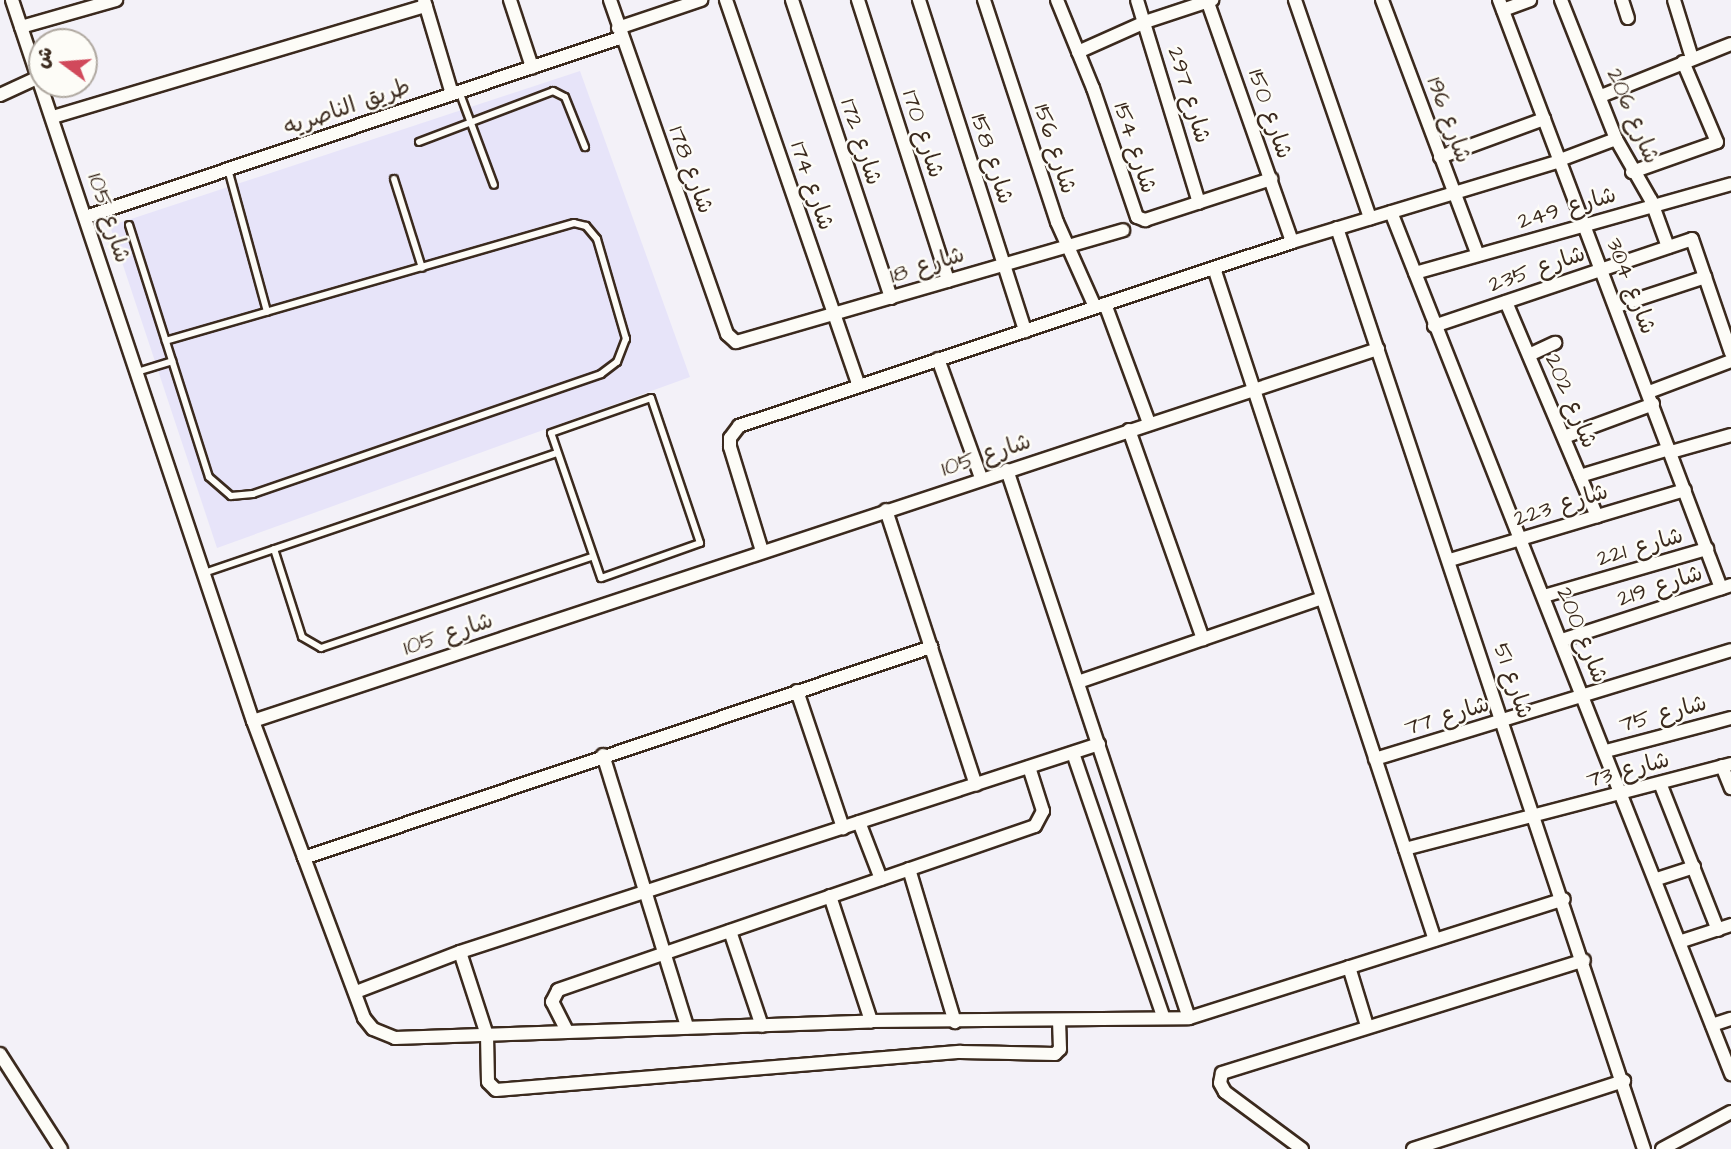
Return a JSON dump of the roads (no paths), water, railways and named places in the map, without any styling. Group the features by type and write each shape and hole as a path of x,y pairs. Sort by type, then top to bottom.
{"street":[{"name":"شارع 105","path":"12,0 28,46"},
{"path":"21,27 116,0"},
{"path":"510,0 533,67"},
{"name":"شارع 178","path":"610,0 727,334 745,342"},
{"name":"طريق الناصريه","path":"86,217 533,67 701,0"},
{"name":"شارع 174","path":"726,0 859,386"},
{"name":"شارع 172","path":"792,0 891,298"},
{"name":"شارع 170","path":"858,0 948,281"},
{"name":"شارع 158","path":"919,0 1025,331"},
{"name":"شارع 156","path":"984,0 1057,222 1100,306 1149,423"},
{"name":"شارع 154","path":"1057,0 1137,217 1145,220 1271,179"},
{"name":"شارع 297","path":"1137,0 1199,203"},
{"path":"1078,52 1145,22 1209,0"},
{"name":"شارع 150","path":"1209,0 1292,242"},
{"path":"1295,0 1370,218"},
{"name":"شارع 196","path":"1382,0 1478,255"},
{"path":"1501,5 1530,0"},
{"name":"شارع 206","path":"1561,0 1616,139 1632,172 1654,206 1668,247"},
{"path":"1622,0 1628,18"},
{"path":"1632,172 1717,142 1687,60 1678,1"},
{"path":"54,117 425,3 456,93"},
{"name":"شارع 304","path":"1501,5 1707,549 1726,587"},
{"path":"1601,96 1731,44"},
{"path":"0,95 28,82"},
{"name":"شارع 105","path":"47,98 253,721 981,478 1378,349"},
{"path":"1440,157 1491,142 1544,119"},
{"path":"762,551 730,447 733,431 938,359 1336,228 1455,196 1561,161 1616,139"},
{"name":"شارع 249","path":"1415,273 1731,184"},
{"name":"شارع 200","path":"1391,212 1434,326 1624,793 1731,1074"},
{"name":"شارع 51","path":"1336,228 1536,815 1644,1149"},
{"name":"شارع 18","path":"745,342 1123,230"},
{"name":"شارع 235","path":"1434,326 1692,239 1705,277"},
{"path":"1214,268 1435,940"},
{"path":"1617,306 1705,277 1731,354"},
{"name":"شارع 202","path":"1506,302 1597,516"},
{"path":"1529,355 1555,344"},
{"path":"938,359 981,478"},
{"path":"1563,437 1731,361"},
{"path":"1129,430 1203,639"},
{"path":"1580,476 1731,435"},
{"path":"1007,470 1189,1018"},
{"name":"شارع 223","path":"1450,560 1685,490"},
{"path":"886,510 976,785"},
{"name":"شارع 221","path":"1544,596 1707,549"},
{"name":"شارع 219","path":"1562,640 1726,587"},
{"path":"1078,682 1322,598"},
{"path":"304,858 603,755 931,647"},
{"name":"شارع 77","path":"1375,759 1731,650"},
{"path":"797,691 843,828"},
{"name":"شارع 75","path":"1606,751 1731,718"},
{"path":"253,721 368,1025 382,1034 486,1035 871,1021 1059,1021 1163,1016 1189,1018 1564,899"},
{"path":"356,992 460,952 1099,744"},
{"path":"1073,753 1163,1016"},
{"path":"603,755 687,1027"},
{"path":"1727,765 1731,788"},
{"name":"شارع 73","path":"1405,849 1727,765"},
{"path":"567,1031 552,1002 554,993 1035,826 1043,811 1029,767"},
{"path":"1660,783 1693,867 1725,928 1682,941"},
{"path":"859,822 881,879"},
{"path":"1657,879 1693,867"},
{"path":"909,869 955,1022"},
{"path":"831,896 871,1021"},
{"path":"730,930 762,1026"},
{"path":"460,952 486,1035 488,1082 496,1090 960,1052 1055,1054 1060,1049 1059,1021"},
{"path":"1302,1149 1224,1092 1220,1083 1222,1073 1584,960"},
{"path":"1349,967 1367,1026"},
{"path":"1712,1025 1731,1019"},
{"path":"0,1054 61,1149"},
{"path":"1413,1149 1624,1081"},
{"path":"1662,1149 1731,1112"}],"lane":[{"path":"419,142 557,92 567,101 584,147"},
{"path":"456,93 494,185"},
{"path":"228,169 267,312"},
{"path":"394,179 422,268"},
{"path":"129,225 209,477 224,493 239,497 601,374 617,362 624,348 625,330 601,250 586,226 574,223 166,341"},
{"path":"137,372 172,361"},
{"path":"646,398 654,401 700,543 604,579 592,557 557,453 553,430 646,398"},
{"path":"204,573 557,453"},
{"path":"274,549 302,637 321,648 592,557"}]}
